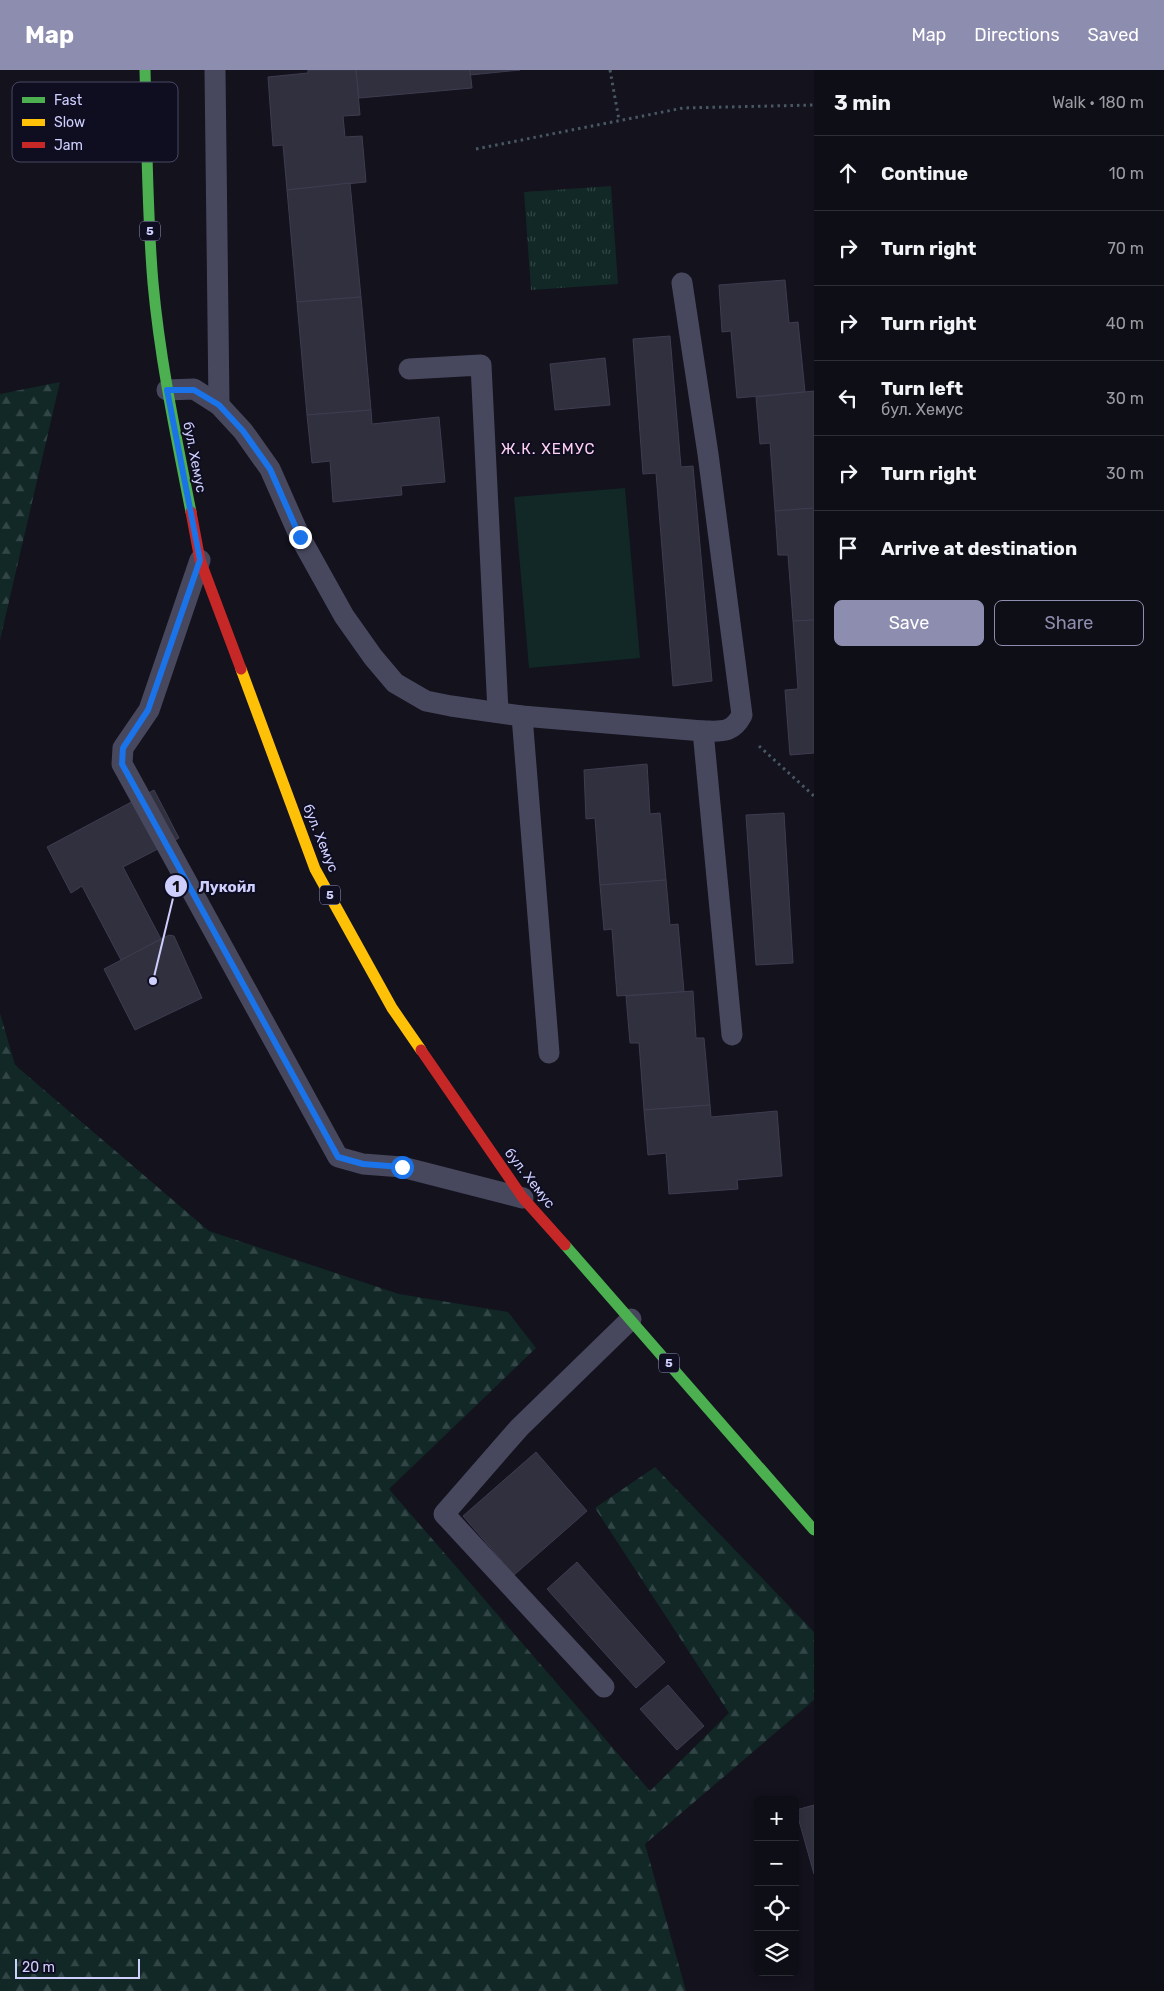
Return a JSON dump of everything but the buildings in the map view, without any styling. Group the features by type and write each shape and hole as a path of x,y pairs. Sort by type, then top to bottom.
{"main road":[{"name":"бул. Хемус","path":"147,162 151,256 167,390 200,560 315,869 392,1008 523,1198 814,1530"}],"lane":[{"path":"215,70 219,405"},
{"path":"167,390 194,390 219,405 243,431 270,469 300,537 344,616 373,657 395,683 426,701 451,706 522,716 703,731 726,730 737,725 742,715 708,454 682,283"},
{"path":"408,369 481,365 498,712"},
{"path":"200,560 148,710 123,748 122,764 338,1157 363,1164 402,1167 523,1198"},
{"path":"522,716 549,1053"},
{"path":"703,731 732,1035"},
{"path":"604,1687 444,1514 519,1428 631,1319"}],"path":[{"path":"610,70 618,120"},
{"path":"476,149 682,108 814,105"},
{"path":"737,725 814,796"}],"green space":[{"path":"611,186 618,284 531,290 524,192"},
{"path":"60,382 0,640 0,394"},
{"path":"625,488 640,658 529,668 514,497"},
{"path":"0,1013 15,1065 209,1231 399,1294 508,1312 536,1348 389,1489 650,1791 729,1713 595,1508 655,1467 814,1632 814,1700 645,1844 686,1991 0,1991"}],"traffic: fast":[{"path":"145,70 145,82"},
{"path":"147,162 151,256 156,312 164,369 191,512"},
{"path":"565,1245 814,1530"}],"traffic: slow":[{"path":"241,669 315,869 392,1008 421,1050"}],"traffic: jam":[{"path":"191,512 200,560 241,669"},
{"path":"421,1050 523,1198 565,1245"}],"place":[{"name":"Лукойл","path":"153,981"}],"district":[{"name":"Ж.К. ХЕМУС","path":"548,449"}],"route":[{"path":"300,537 270,469 243,431 219,405 194,390 167,390 200,560 148,710 123,748 122,764 338,1157 363,1164 402,1167"}]}
